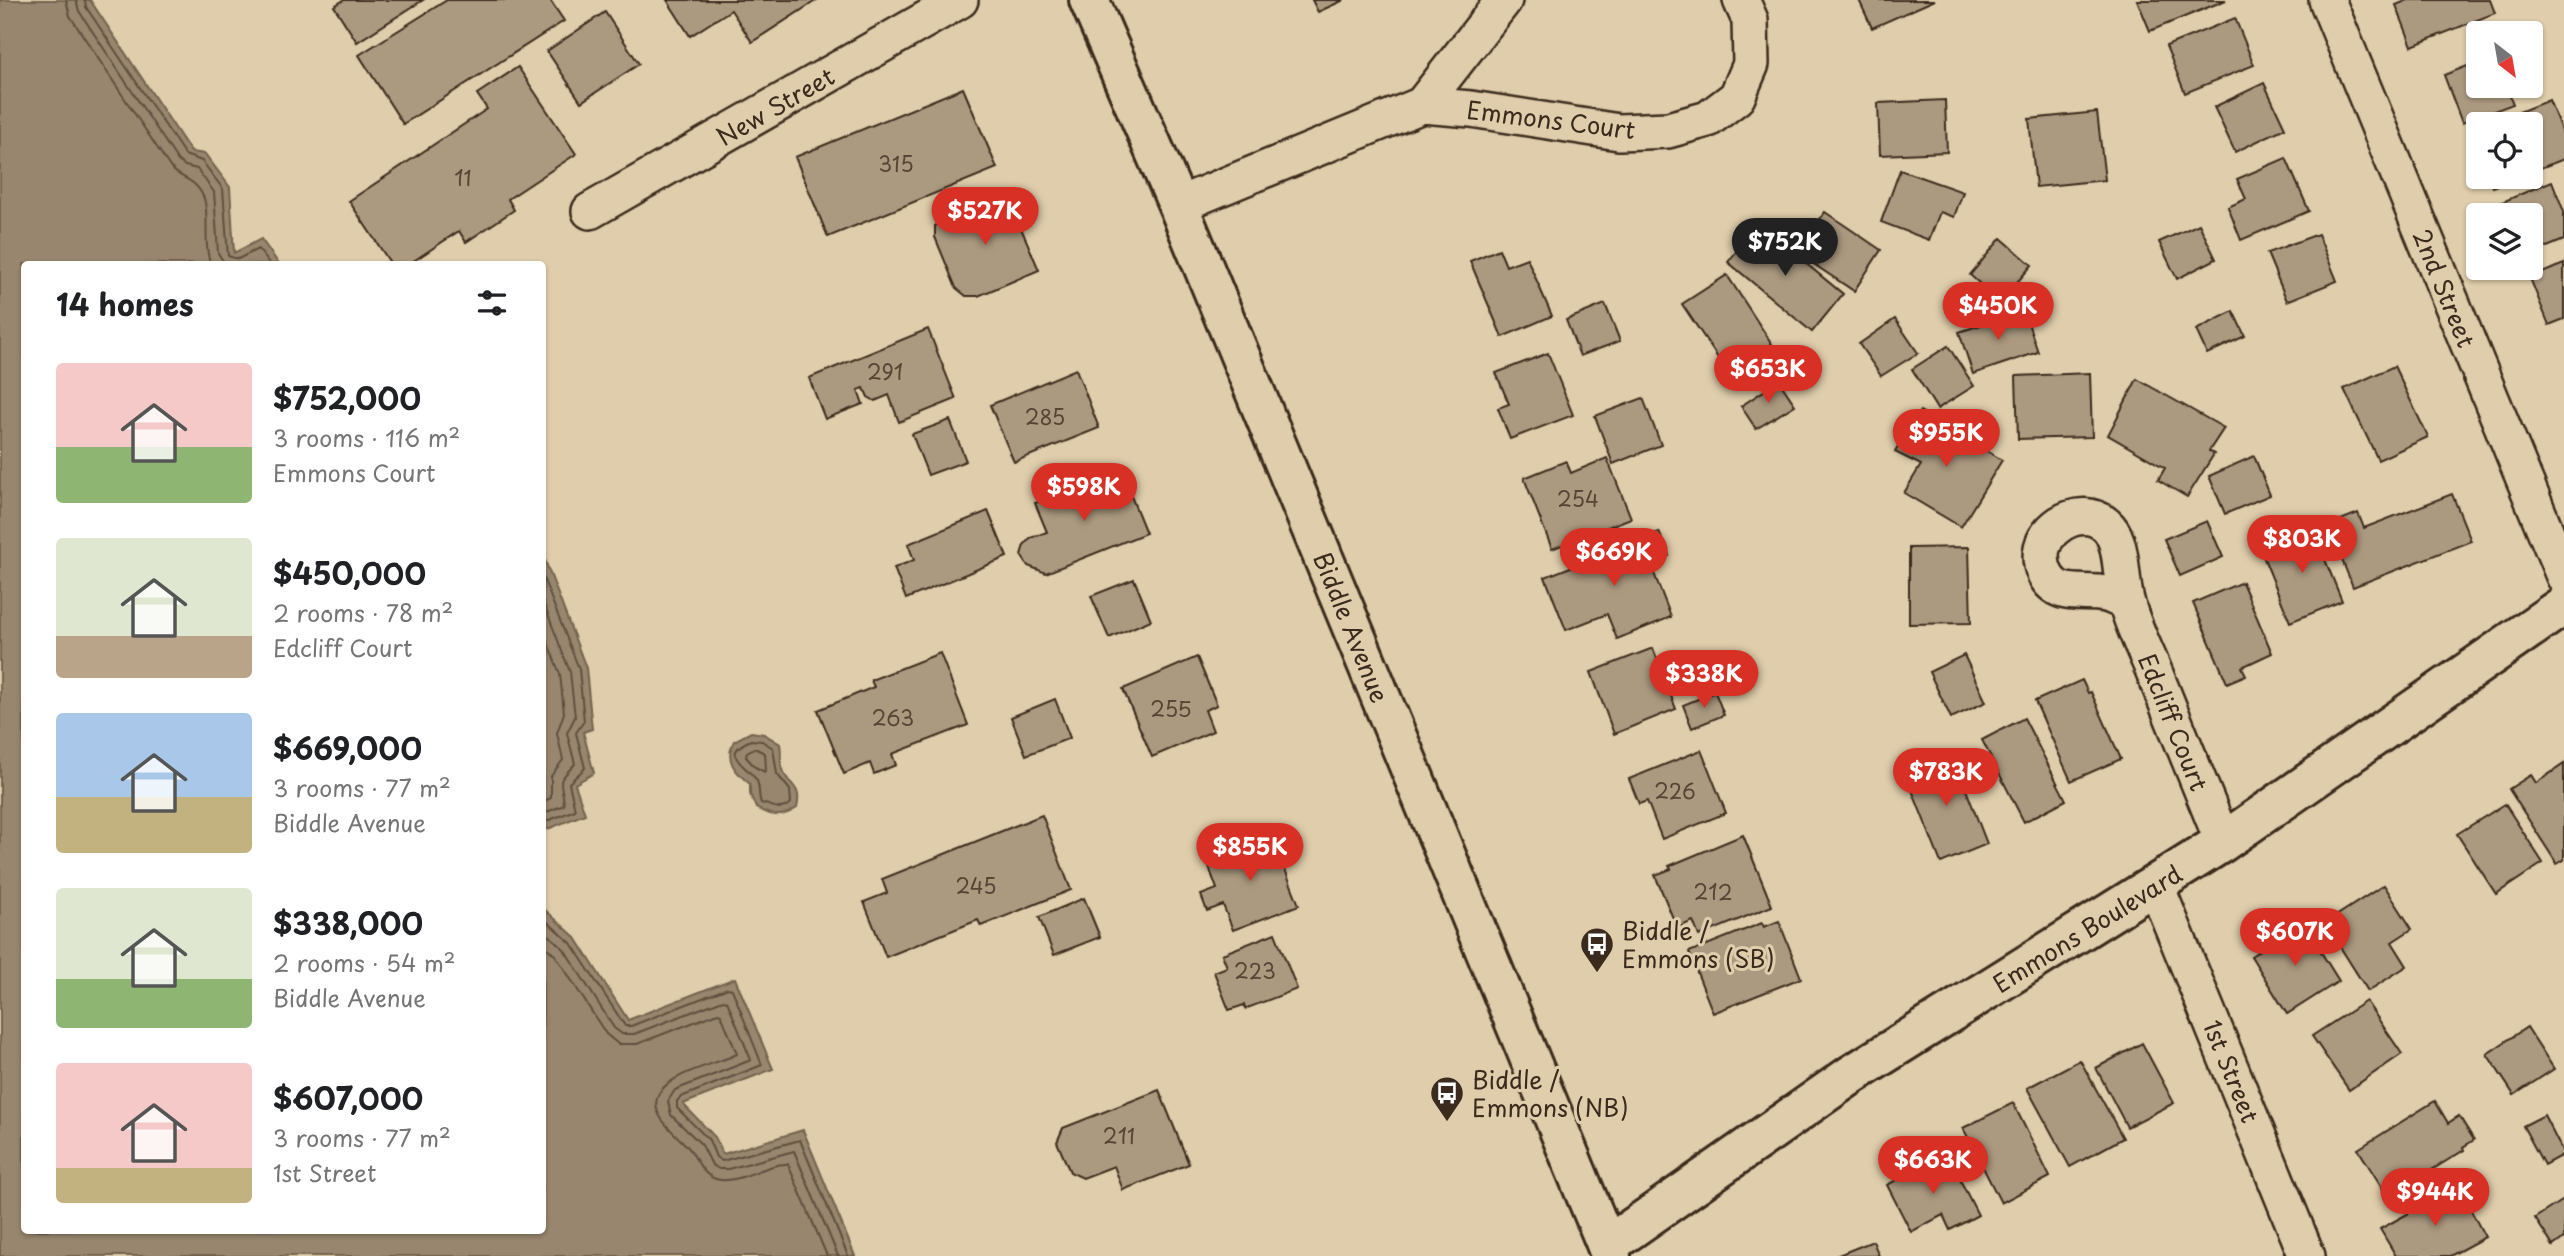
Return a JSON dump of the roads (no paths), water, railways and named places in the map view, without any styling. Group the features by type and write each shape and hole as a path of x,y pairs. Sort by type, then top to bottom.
{"main road":[{"name":"Biddle Avenue","path":"1089,0 1178,205 1609,1251"},
{"name":"Emmons Boulevard","path":"1609,1251 1851,1075 2223,842 2564,605"}],"street":[{"name":"New Street","path":"590,211 960,0"},
{"name":"Emmons Court","path":"1422,105 1504,0"},
{"name":"Emmons Court","path":"1178,205 1422,105 1471,109 1619,132 1668,130 1708,119 1737,97 1751,64 1750,20 1741,0"},
{"name":"2nd Street","path":"2327,0 2564,576"},
{"name":"Edcliff Court","path":"2126,602 2223,842"},
{"name":"1st Street","path":"2156,886 2307,1256"}],"water":[{"path":"0,0 90,0 191,152 205,154 230,187 234,253 261,239 277,261 21,261 21,1234 546,1234 546,911 576,938 628,1020 735,978 773,1069 683,1104 715,1137 723,1154 803,1130 855,1256 0,1256"},
{"path":"546,563 586,668 592,729 583,732 594,773 575,784 585,814 546,830"},
{"path":"751,732 764,734 780,744 782,769 798,795 797,808 786,814 766,813 756,808 750,794 750,784 733,765 730,754 734,741"}],"place":[{"name":"Biddle / Emmons (SB)","path":"1597,974"},
{"name":"Biddle / Emmons (NB)","path":"1447,1123"}]}
